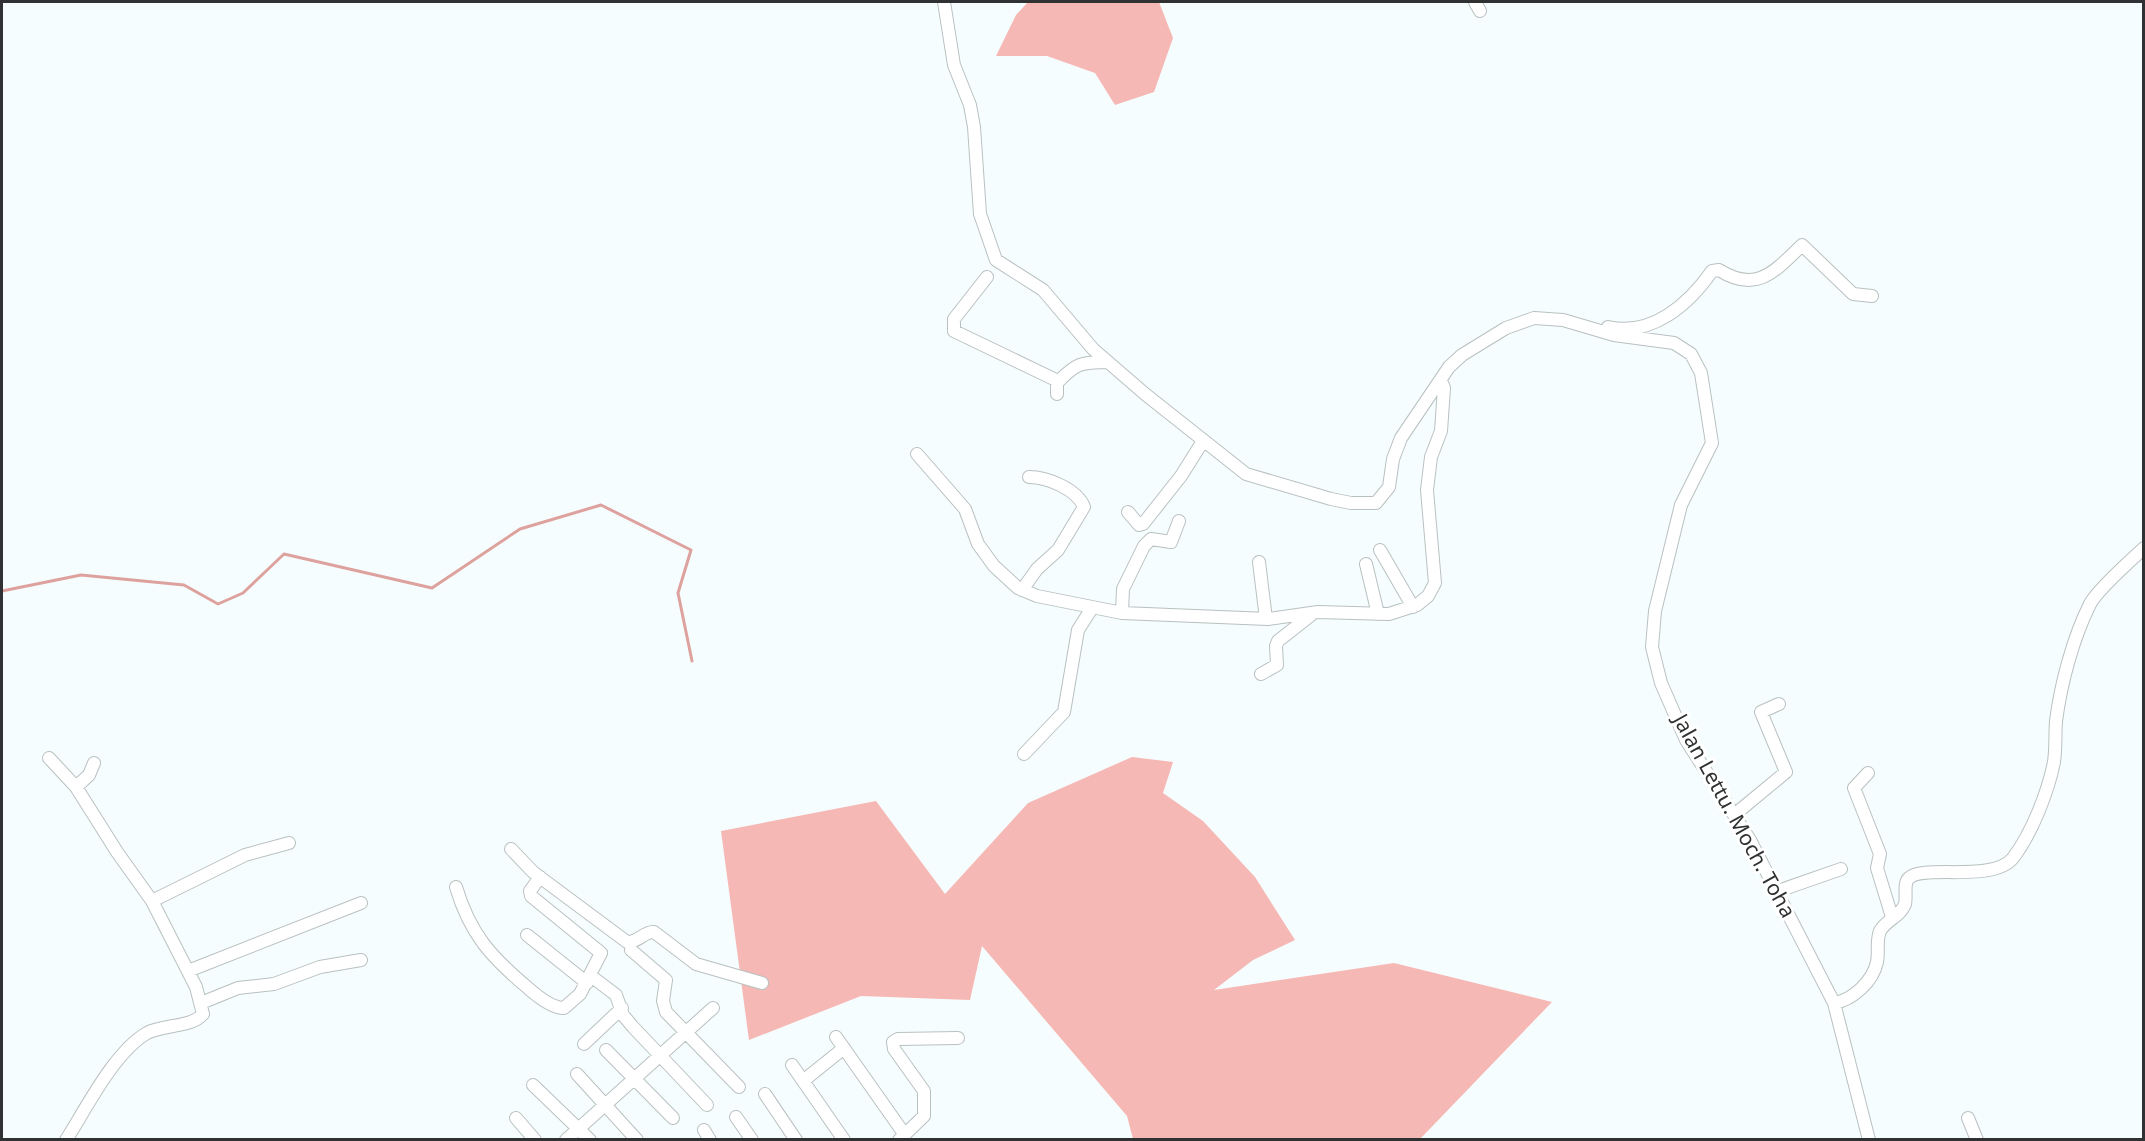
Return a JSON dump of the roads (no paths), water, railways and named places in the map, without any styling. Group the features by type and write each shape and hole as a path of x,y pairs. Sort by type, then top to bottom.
{"street":[{"name":"Jalan Lettu. Moch. Toha","path":"944,2 954,65 970,105 974,127 980,214 993,253 1001,265 1035,284 1055,302 1093,349 1108,362 1231,465 1254,478 1331,499 1371,504 1382,498 1389,487 1393,459 1401,438 1449,367 1462,355 1494,334 1518,323 1543,318 1563,320 1614,335 1674,343 1691,354 1701,373 1712,443 1681,505 1655,610 1652,647 1661,683 1686,740 1734,815 1778,891 1834,1003 1869,1140"},
{"path":"1543,318 1544,312 1551,310 1614,328 1652,324 1696,294 1712,272 1719,270 1740,281 1750,282 1772,273 1802,245 1853,294 1872,296"},
{"path":"987,277 954,319 954,331 1058,381"},
{"path":"1057,394 1055,388 1058,381 1083,362 1108,362"},
{"path":"917,454 965,509 985,555 1022,590 1037,596 1092,608 1122,607 1266,614 1377,609 1389,614 1428,596 1435,583 1435,561 1427,490 1431,457 1441,431 1444,388 1441,380"},
{"path":"1128,512 1139,525 1143,524 1181,476 1203,441"},
{"path":"1022,590 1037,569 1058,550 1084,507 1077,497 1058,484 1029,477"},
{"path":"1122,607 1124,589 1146,542 1151,539 1171,542 1179,521"},
{"path":"1834,1003 1849,999 1861,991 1876,968 1879,932 1905,905 1907,880 1910,877 1922,873 1965,873 1994,867 2006,864 2016,853 2047,790 2054,762 2056,722 2065,672 2090,604 2144,548"},
{"path":"1380,550 1411,604"},
{"path":"1259,562 1266,614"},
{"path":"1366,564 1377,609"},
{"path":"1024,754 1064,712 1078,630 1092,608"},
{"path":"1261,674 1277,665 1275,646 1278,641 1315,613"},
{"path":"1734,815 1786,772 1761,712 1779,704"},
{"path":"49,758 76,787 117,852 152,901 188,971 201,1003 201,1017 152,1031 133,1046 91,1095 66,1140"},
{"path":"76,787 89,775 94,763"},
{"path":"1868,773 1854,788 1880,854 1876,868 1892,917"},
{"path":"152,901 245,855 289,843"},
{"path":"511,849 540,877 627,942 654,932 696,964 762,983"},
{"path":"1778,891 1841,869"},
{"path":"456,887 464,914 482,944 497,962 536,995 564,1008 589,979 601,958 601,951 531,896 531,891 540,877"},
{"path":"188,971 361,903"},
{"path":"526,935 616,995 633,1027 708,1105"},
{"path":"631,950 666,980 664,1008 739,1087"},
{"path":"201,1003 238,988 274,984 320,967 361,960"},
{"path":"584,1044 622,1008"},
{"path":"566,1140 713,1008"},
{"path":"836,1037 902,1137 924,1116 926,1095 894,1049 893,1042 898,1039 958,1038"},
{"path":"803,1082 844,1048"},
{"path":"606,1050 673,1118"},
{"path":"792,1065 844,1140"},
{"path":"577,1074 637,1140"},
{"path":"533,1085 590,1140"},
{"path":"765,1094 796,1140"},
{"path":"736,1117 752,1140"},
{"path":"516,1118 535,1140"},
{"path":"1968,1118 1977,1140"}],"waterway":[{"path":"2,591 81,575 184,585 218,604 243,593 284,554 432,588 520,529 601,505 691,550 678,593 692,661"}]}
